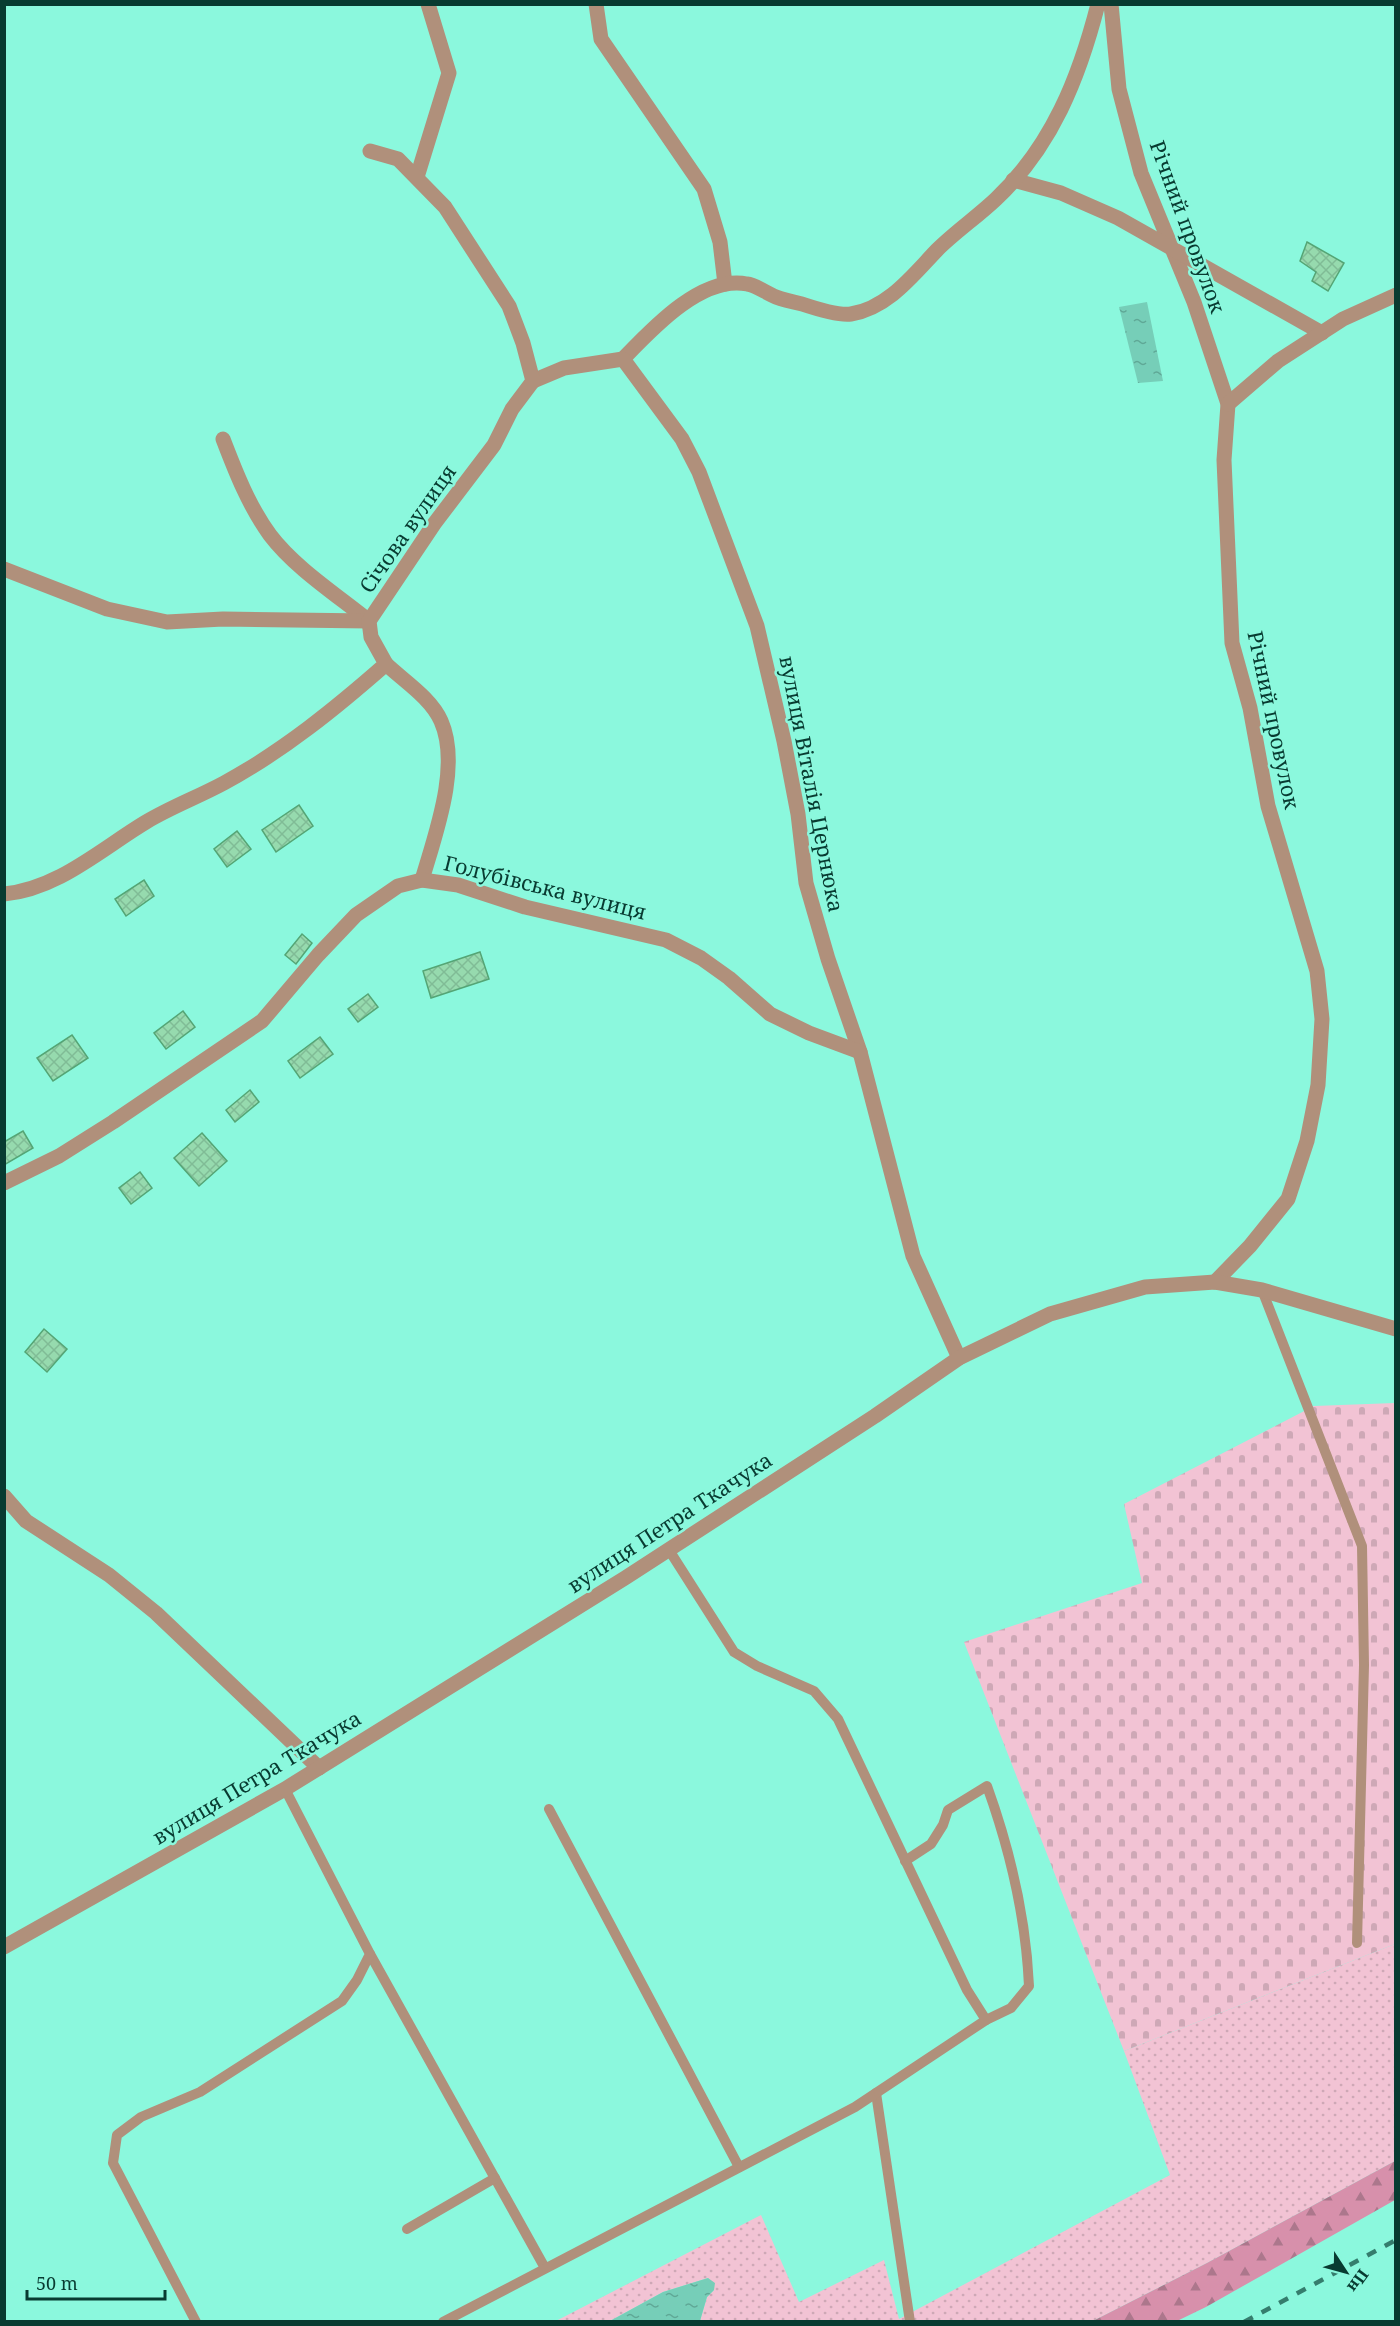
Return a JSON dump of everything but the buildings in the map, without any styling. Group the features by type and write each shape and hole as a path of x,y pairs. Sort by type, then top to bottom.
{"street":[{"path":"417,177 449,73 428,4"},
{"path":"596,4 601,39 704,189 720,242 725,284"},
{"path":"370,151 398,159 445,207 509,306 523,343 532,381 564,368 623,359 652,329 683,305 709,288 725,284 747,284 778,298 820,310 850,315 884,301 912,278 939,248 997,198 1040,150 1066,99 1086,49 1098,4"},
{"name":"Річний провулок","path":"1111,4 1119,89 1141,173 1194,302 1228,404 1224,460 1232,643 1250,708 1268,806 1317,971 1322,1019 1318,1086 1312,1119 1288,1199 1250,1246 1215,1282"},
{"path":"1013,180 1061,193 1118,218 1322,333"},
{"path":"1228,404 1278,361 1344,319 1395,295"},
{"name":"вулиця Віталія Цернюка","path":"623,359 682,439 699,472 757,626 784,741 798,814 806,884 828,959 860,1052 913,1256 959,1358"},
{"name":"Січова вулиця","path":"422,880 443,805 447,763 446,738 441,720 429,703 386,664 371,637 369,621 434,524 494,445 512,409 532,381"},
{"path":"223,440 253,510 272,537 303,569 369,621"},
{"path":"4,569 107,609 167,622 223,619 369,621"},
{"path":"4,894 22,893 45,884 146,822 224,783 284,746 348,697 386,664"},
{"name":"Голубівська вулиця","path":"4,1183 58,1156 104,1128 262,1021 318,955 356,915 399,886 422,880 458,885 525,907 666,940 710,965 770,1014 809,1034 860,1052"},
{"name":"вулиця Петра Ткачука","path":"4,1947 285,1789 669,1550 876,1416 959,1358 1050,1314 1145,1287 1215,1282 1262,1290 1395,1329"},
{"path":"4,1496 26,1521 109,1575 156,1613 319,1768"}],"lane":[{"path":"1262,1290 1362,1546 1364,1665 1357,1943"},
{"path":"669,1550 734,1652 757,1666 814,1691 838,1719 967,1990 986,2020"},
{"path":"443,2322 855,2107 986,2020 1011,2008 1029,1986 1028,1958 1015,1886 1000,1824 987,1786 948,1810 943,1825 932,1844 905,1861"},
{"path":"285,1789 370,1954 545,2268"},
{"path":"549,1809 739,2167"},
{"path":"196,2322 113,2163 117,2135 141,2117 200,2092 342,2001 357,1980 370,1954"},
{"path":"876,2093 910,2322"},
{"path":"407,2229 495,2178"}],"green space":[{"path":"1395,1403 1395,1944 1124,2051 964,1642 1142,1583 1124,1504 1314,1406"},
{"path":"1395,1944 1395,2161 1207,2263 1093,2321 700,2321 707,2297 714,2290 708,2278 663,2292 610,2321 554,2322 761,2215 799,2302 884,2260 899,2319 1170,2175 1124,2051"},
{"path":"1395,2161 1395,2200 1206,2307 1177,2321 1093,2321 1207,2263"}],"water":[{"path":"1147,302 1163,381 1138,383 1119,307"},
{"path":"708,2278 715,2283 714,2290 707,2297 700,2321 610,2321 663,2292"}],"railway":[{"path":"1244,2322 1396,2240"}]}
